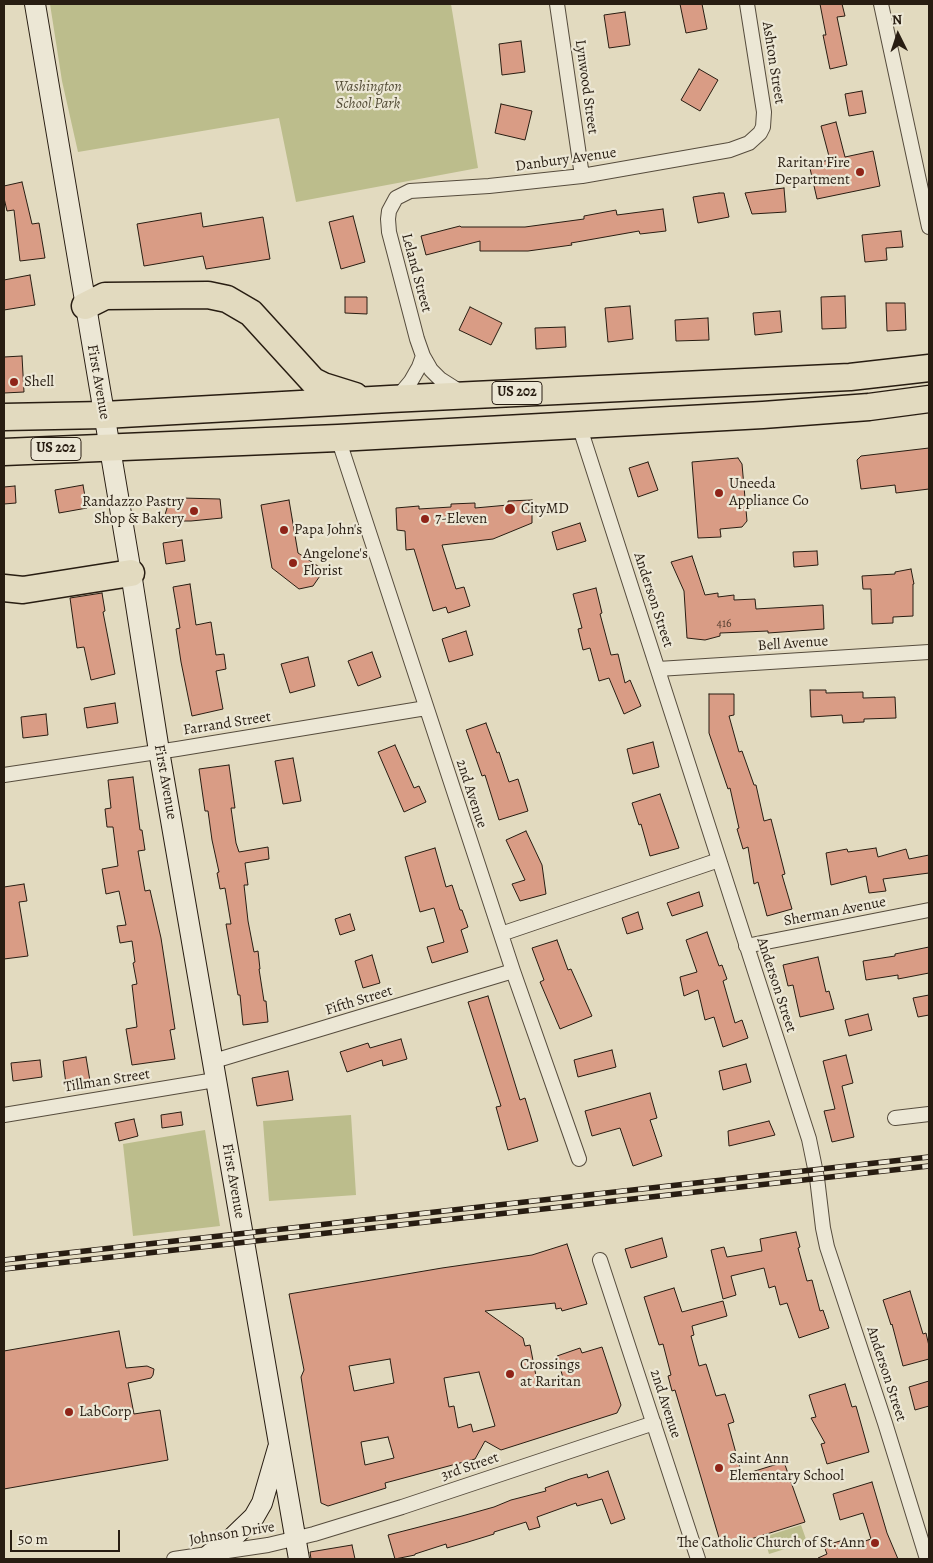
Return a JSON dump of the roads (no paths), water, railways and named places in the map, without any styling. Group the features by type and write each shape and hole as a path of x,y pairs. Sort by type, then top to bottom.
{"highway":[{"path":"85,306 105,296 208,295 227,300 251,313 313,380 324,386 378,400"},
{"name":"US 202","path":"4,417 104,415 467,395 840,378 929,368"},
{"name":"US 202","path":"4,452 109,446 338,438 763,416 869,407 929,399"},
{"path":"4,588 23,590 131,573"}],"street":[{"name":"First Avenue","path":"35,4 131,573 159,752 299,1559"},
{"name":"Lynwood Street","path":"557,4 582,176"},
{"name":"Ashton Street","path":"740,147 749,143 760,133 764,121 763,96 747,4"},
{"path":"881,4 929,227"},
{"name":"Danbury Avenue","path":"396,198 410,190 489,186 582,176 740,147"},
{"name":"Leland Street","path":"396,198 389,210 389,232 392,249 423,356 431,370 440,379 467,395"},
{"path":"378,400 401,393 412,381 423,356"},
{"name":"Anderson Street","path":"580,425 746,946 810,1139 827,1247 885,1423 927,1559"},
{"name":"2nd Avenue","path":"338,438 513,971 579,1159"},
{"name":"Bell Avenue","path":"658,669 929,652"},
{"name":"Farrand Street","path":"4,775 159,752 426,708"},
{"path":"501,934 719,860"},
{"name":"Sherman Avenue","path":"746,946 929,910"},
{"name":"Fifth Street","path":"215,1070 513,971"},
{"name":"Tillman Street","path":"4,1115 215,1070"},
{"path":"896,1118 929,1114"},
{"name":"2nd Avenue","path":"600,1260 698,1559"},
{"name":"3rd Street","path":"296,1539 402,1507 654,1423"},
{"path":"210,1554 227,1543 254,1517 262,1504 279,1444"},
{"name":"Johnson Drive","path":"174,1559 296,1539"}],"railway":[{"path":"4,1260 929,1157"},
{"path":"4,1269 929,1166"}],"place":[{"name":"Raritan Fire Department","path":"860,172"},
{"name":"Shell","path":"14,382"},
{"name":"Uneeda Appliance Co","path":"719,493"},
{"name":"CityMD","path":"510,509"},
{"name":"Randazzo Pastry Shop & Bakery","path":"194,511"},
{"name":"7-Eleven","path":"425,519"},
{"name":"Papa John's","path":"284,530"},
{"name":"Angelone's Florist","path":"293,563"},
{"name":"Crossings at Raritan","path":"510,1374"},
{"name":"LabCorp","path":"69,1412"},
{"name":"Saint Ann Elementary School","path":"719,1468"},
{"name":"The Catholic Church of St. Ann","path":"875,1543"}],"park label":[{"name":"Washington School Park","path":"368,96"}]}
